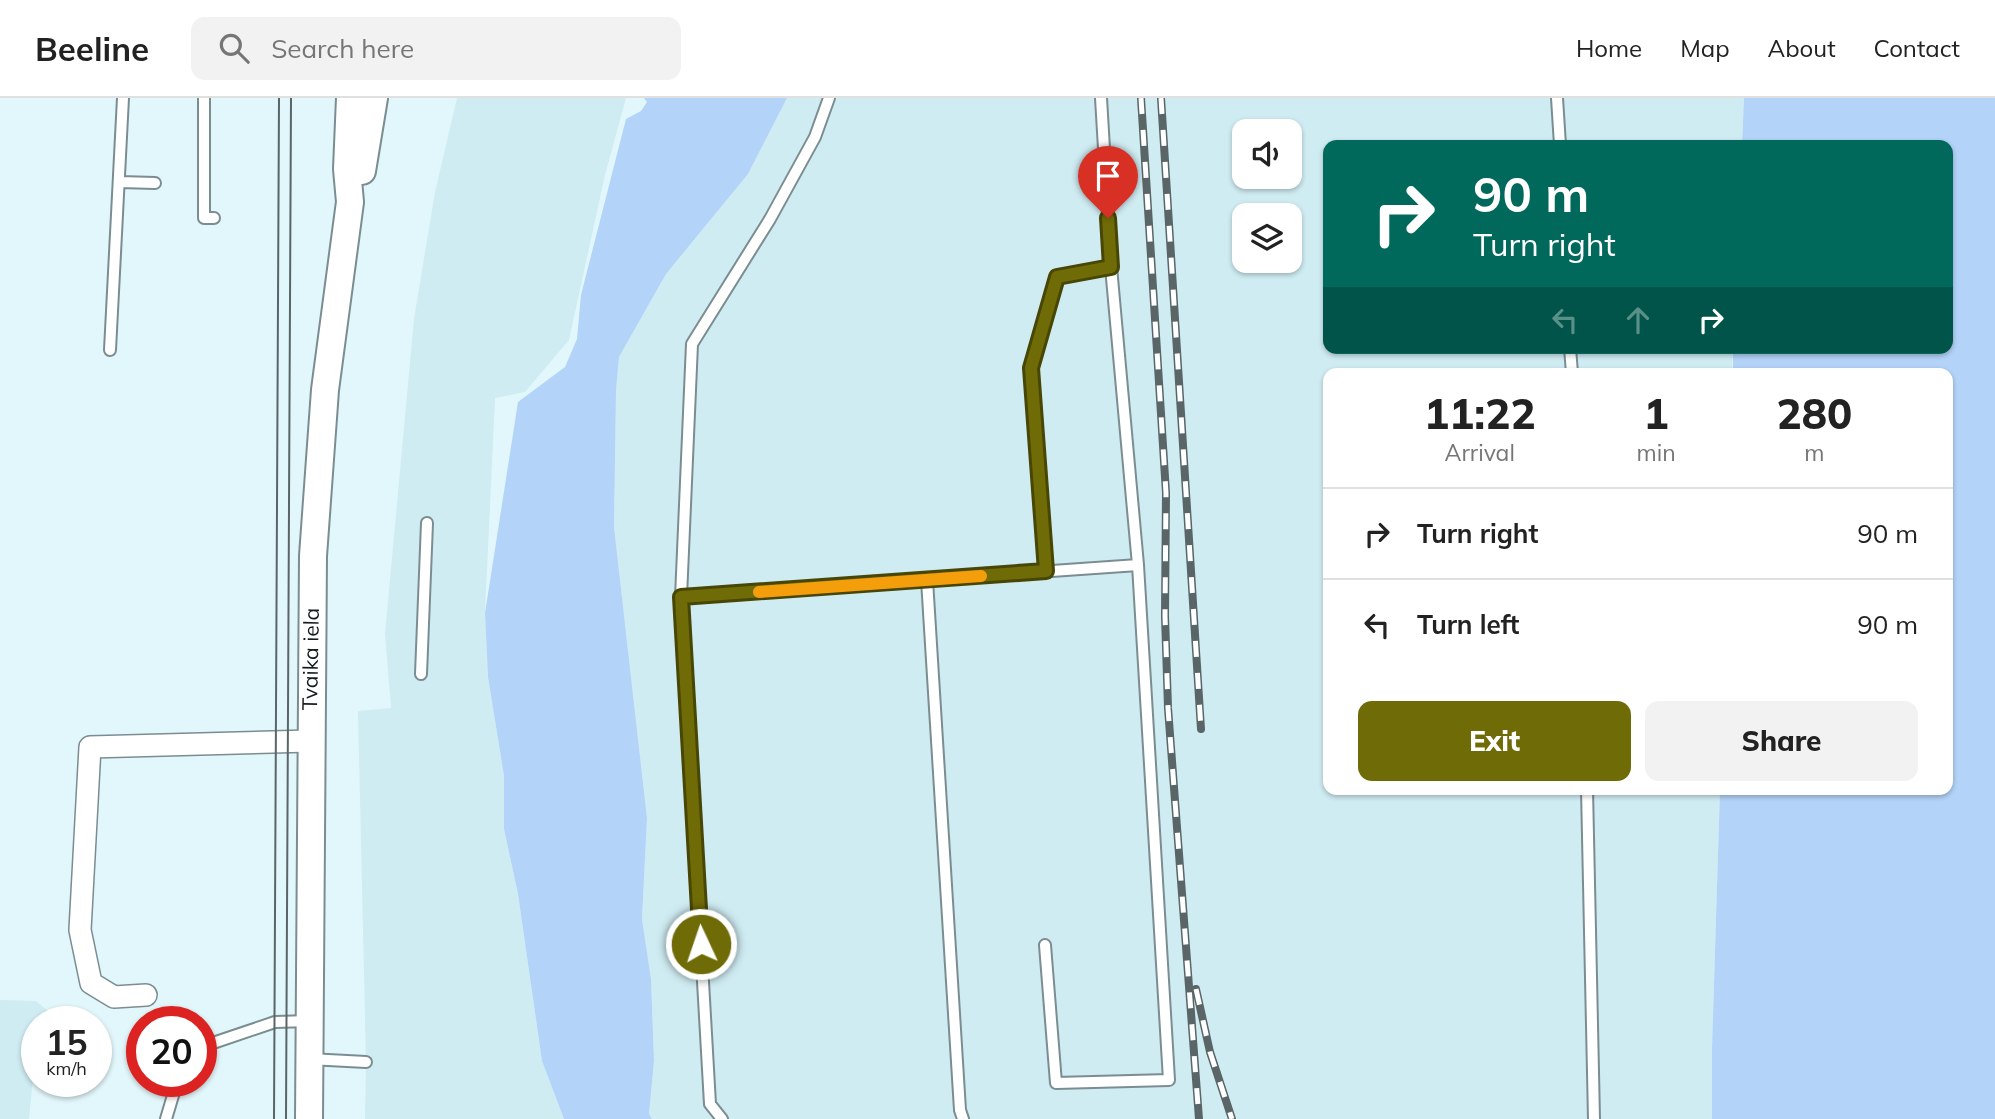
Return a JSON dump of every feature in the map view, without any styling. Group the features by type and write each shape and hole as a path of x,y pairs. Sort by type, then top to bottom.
{"street":[{"name":"Tvaika iela","path":"309,1119 313,556 325,390 350,202 347,169 350,98"},
{"name":"Tvaika iela","path":"350,202 361,176 374,98"},
{"path":"146,995 114,997 91,983 80,930 90,747 310,741"}],"lane":[{"path":"110,350 123,98"},
{"path":"204,98 204,218 214,218"},
{"path":"722,1119 710,1104 681,597 692,344 770,219 815,137 829,98"},
{"path":"1045,945 1056,1083 1169,1080 1138,565 1111,267 1101,98"},
{"path":"1557,98 1560,140"},
{"path":"120,182 155,183"},
{"path":"1046,571 1031,368 1057,277 1111,267"},
{"path":"421,674 427,523"},
{"path":"681,597 1138,565"},
{"path":"927,580 960,1110 963,1119"},
{"path":"1587,795 1594,1119"},
{"path":"217,1042 275,1022 310,1021"},
{"path":"309,1059 366,1062"},
{"path":"166,1119 173,1097"}],"shaded area":[{"path":"457,98 626,98 605,175 569,340 525,392 495,398 485,613 488,677 504,776 504,829 518,894 542,1061 564,1119 365,1119 358,711 391,708 385,634 414,319 435,192"},
{"path":"787,98 1744,98 1742,140 1323,140 1323,354 1733,354 1732,368 1323,368 1323,795 1720,795 1712,1119 652,1119 649,1115 654,1061 651,979 642,919 647,818 614,527 619,357 666,274 748,174"},
{"path":"0,1000 36,1001 42,1006 21,1006 21,1097 31,1097 29,1119 0,1119"}],"water":[{"path":"644,98 787,98 748,174 666,274 619,357 614,527 647,818 642,919 651,979 654,1061 649,1114 652,1119 564,1119 542,1061 518,894 504,829 504,776 488,677 485,613 518,402 565,367 577,339 581,295 626,119 641,111 647,102"},
{"path":"1744,98 1995,98 1995,1119 1712,1119 1720,795 1953,795 1953,368 1733,368 1733,354 1953,354 1953,140 1742,140"}],"tram line":[{"path":"274,1119 279,98"},
{"path":"286,1119 291,98"}],"railway":[{"path":"1141,98 1166,493 1165,616 1168,708 1199,1119"},
{"path":"1161,98 1201,729"},
{"path":"1196,989 1210,1052 1232,1119"}],"slow traffic":[{"path":"759,592 981,576"}],"route":[{"path":"701,944 681,597 1046,571 1031,368 1057,277 1111,267 1108,218"}]}
